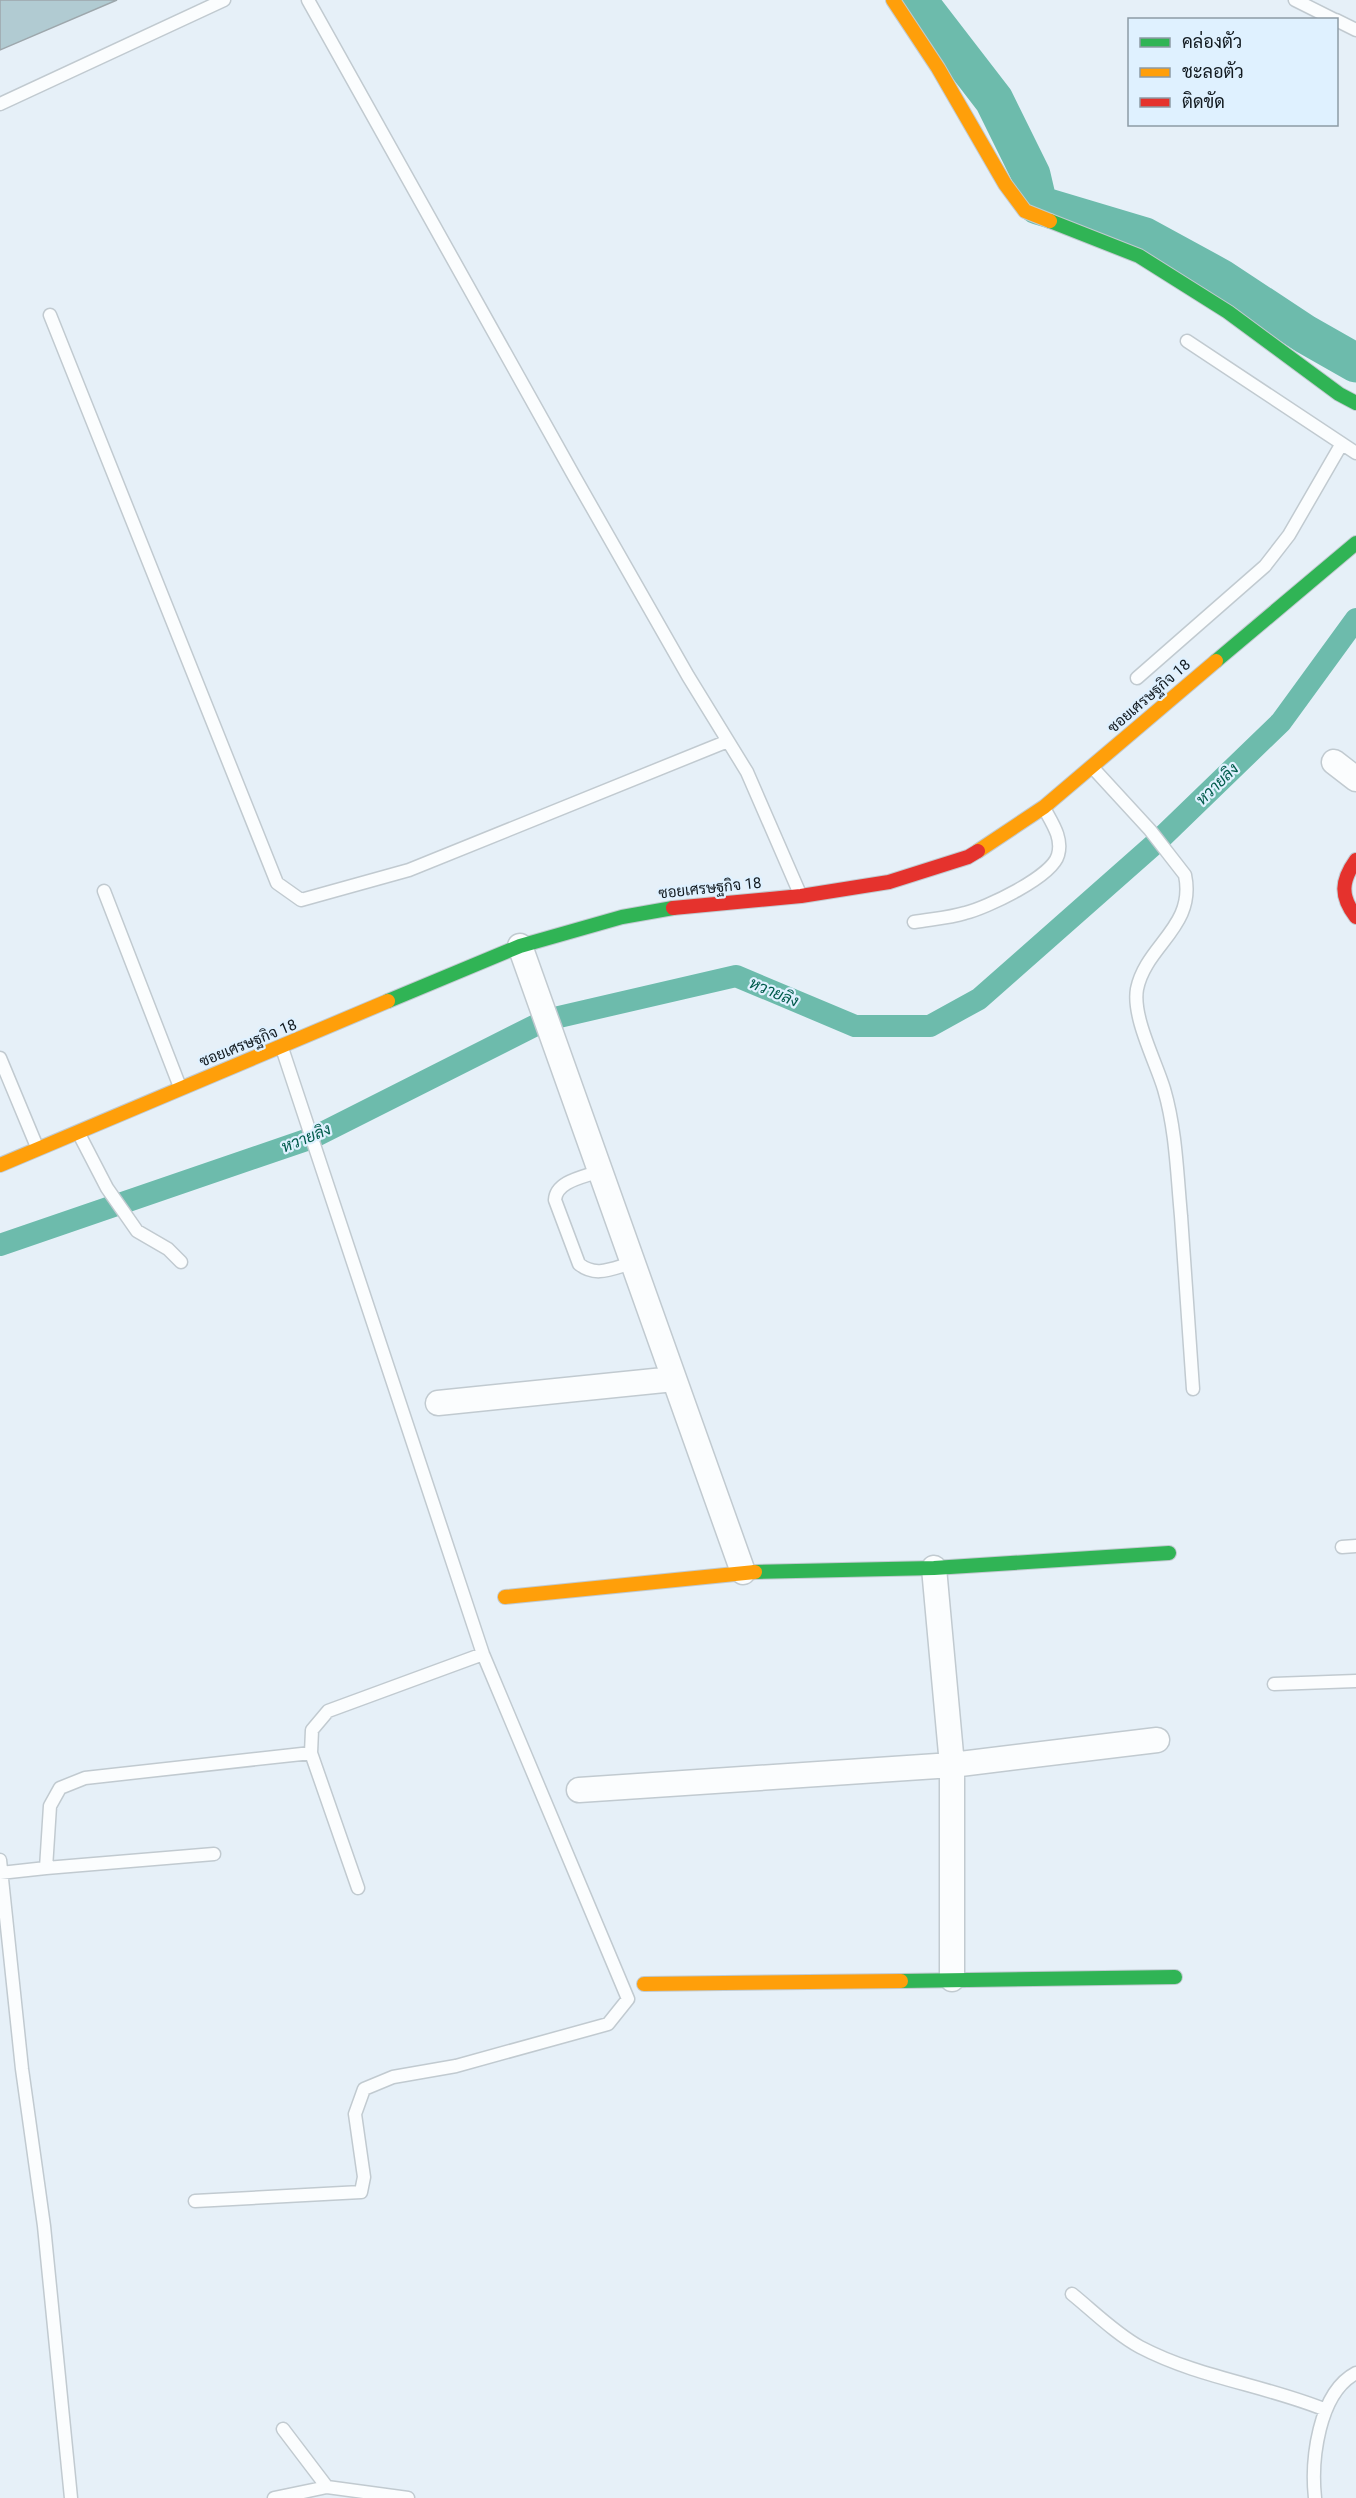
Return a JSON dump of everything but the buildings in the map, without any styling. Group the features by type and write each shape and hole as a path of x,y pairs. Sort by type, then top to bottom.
{"street":[{"path":"893,0 938,68 1005,184 1025,211 1139,256 1228,312 1339,394 1356,403"},
{"name":"ซอยเศรษฐกิจ 18","path":"0,1165 520,946 622,917 685,906 801,896 889,882 959,860 1005,834 1044,807 1356,543"},
{"path":"1334,762 1356,779"},
{"path":"1356,860 1342,879 1342,891 1348,907 1356,917"},
{"path":"520,946 743,1572"},
{"path":"438,1403 674,1379"},
{"path":"505,1597 743,1572 934,1568 1169,1553"},
{"path":"934,1568 952,1766 952,1979"},
{"path":"579,1790 952,1766 1157,1740"},
{"path":"644,1984 1175,1977"}],"lane":[{"path":"0,104 224,0"},
{"path":"308,0 574,476 747,772 801,896"},
{"path":"1294,0 1332,18"},
{"path":"1338,21 1356,30"},
{"path":"50,315 277,883 302,900 410,870 728,741"},
{"path":"1187,341 1356,453"},
{"path":"1137,678 1265,566 1289,535 1341,445"},
{"path":"1092,767 1150,830 1185,875 1187,894 1177,925 1145,968 1137,989 1138,1009 1169,1104 1175,1147 1193,1389"},
{"path":"914,922 966,913 994,902 1036,879 1058,858 1060,848 1059,837 1044,807"},
{"path":"104,891 180,1088"},
{"path":"195,2201 361,2192 364,2177 356,2114 364,2089 393,2077 456,2066 608,2024 628,1999 483,1654 282,1047"},
{"path":"0,1058 37,1149"},
{"path":"78,1131 107,1188 136,1230 168,1249 181,1262"},
{"path":"600,1171 561,1186 556,1192 555,1200 579,1264 588,1271 597,1272 632,1263"},
{"path":"1342,1547 1356,1546"},
{"path":"358,1888 311,1753 312,1730 328,1711 483,1654"},
{"path":"1274,1684 1356,1681"},
{"path":"46,1868 50,1806 60,1788 85,1778 311,1753"},
{"path":"71,2498 44,2226 22,2069 0,1868 46,1868 214,1854"},
{"path":"1072,2294 1139,2347 1203,2374 1294,2397 1326,2410"},
{"path":"1315,2498 1315,2458 1326,2410 1340,2387 1356,2373"},
{"path":"283,2429 327,2487"},
{"path":"274,2498 327,2487 408,2498"}],"waterway":[{"path":"917,0 994,100 1031,175 1038,205 1145,237 1220,278 1305,334 1356,363"},
{"name":"หวายลิง","path":"0,1245 312,1138 546,1020 736,976 855,1026 930,1026 979,999 1158,841 1281,722 1356,619"}],"traffic: fast":[{"path":"1050,221 1139,256 1228,312 1339,394 1356,403"},
{"path":"1216,661 1356,543"},
{"path":"388,1001 520,946 622,917 673,908"},
{"path":"755,1572 934,1568 1169,1553"},
{"path":"901,1981 1175,1977"}],"traffic: slow":[{"path":"893,0 938,68 1005,184 1025,211 1050,221"},
{"path":"978,851 1044,807 1216,661"},
{"path":"0,1165 388,1001"},
{"path":"505,1597 755,1572"},
{"path":"644,1984 901,1981"}],"traffic: jam":[{"path":"673,908 801,896 889,882 968,857 978,851"},
{"path":"1356,860 1347,875 1344,888 1347,902 1356,917"}]}
